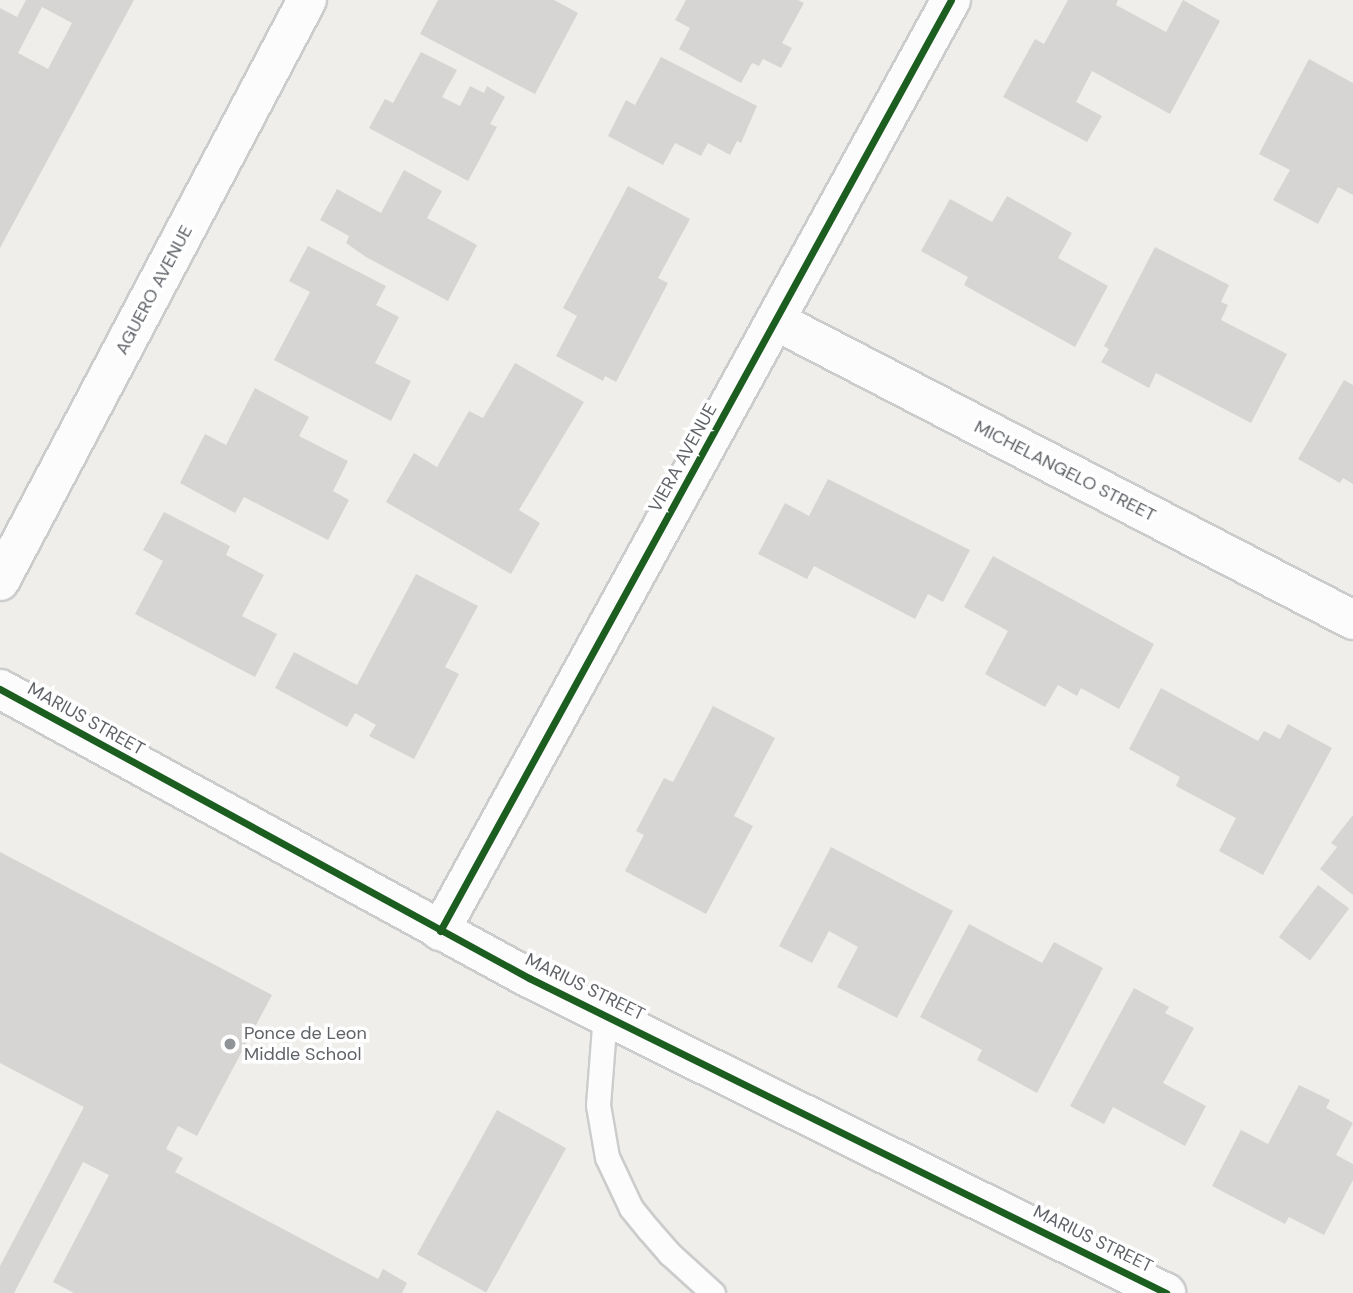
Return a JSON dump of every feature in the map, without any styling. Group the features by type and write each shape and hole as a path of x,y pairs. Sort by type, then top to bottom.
{"street":[{"name":"AGUERO AVENUE","path":"0,580 307,0"},
{"name":"VIERA AVENUE","path":"440,931 951,0"},
{"name":"MICHELANGELO STREET","path":"776,321 1353,620"},
{"name":"MARIUS STREET","path":"0,689 440,931 1166,1293"}],"lane":[{"path":"605,1014 598,1105 607,1157 631,1208 670,1254 713,1293"}],"building":[{"path":"26,0 134,0 0,248 0,8 17,17","holes":["42,7 72,23 48,69 18,53"]},
{"path":"438,0 554,0 578,13 535,94 420,34"},
{"path":"686,0 798,0 804,3 782,43 792,48 781,68 763,59 759,66 752,63 741,83 679,49 690,28 675,20"},
{"path":"1068,0 1118,0 1116,5 1166,32 1183,0 1220,21 1170,114 1092,71 1076,102 1102,116 1087,142 1003,97 1035,39 1044,44"},
{"path":"421,52 457,70 442,97 460,106 470,86 484,93 487,86 505,97 490,124 497,127 468,181 369,128 385,99 393,103"},
{"path":"661,57 757,106 741,143 737,141 730,155 708,143 701,156 675,143 663,165 608,136 626,100 635,105"},
{"path":"1309,59 1353,83 1353,195 1338,187 1318,224 1273,200 1290,170 1259,154"},
{"path":"404,170 442,191 427,218 477,245 448,301 366,257 346,243 349,236 320,220 337,189 381,213"},
{"path":"628,186 690,219 658,278 668,283 616,382 605,376 603,381 556,356 577,316 563,308"},
{"path":"1007,196 1072,233 1058,258 1108,286 1075,347 964,285 968,277 921,251 950,199 992,222"},
{"path":"308,246 386,286 376,305 399,317 375,363 411,381 391,421 274,360 310,292 289,281"},
{"path":"1155,247 1229,285 1221,302 1228,305 1221,320 1287,354 1251,423 1156,373 1149,388 1101,362 1109,349 1104,346"},
{"path":"515,363 584,402 519,510 540,523 511,574 386,502 414,453 437,467 469,411 483,418"},
{"path":"1344,380 1353,385 1353,484 1343,478 1340,483 1298,459"},
{"path":"255,388 309,417 299,436 348,461 333,491 349,500 328,540 244,497 235,513 180,483 205,434 226,445"},
{"path":"828,479 970,550 943,602 928,594 915,619 814,566 807,579 758,554 785,503 809,516"},
{"path":"164,512 230,546 226,555 264,575 242,616 277,634 255,677 135,614 163,561 143,550"},
{"path":"993,556 1154,644 1119,709 1081,688 1077,696 1058,685 1045,707 985,674 1008,631 964,607"},
{"path":"416,574 478,606 445,667 459,674 414,759 369,736 376,725 355,713 347,727 275,688 294,652 357,685"},
{"path":"1161,688 1258,741 1264,731 1280,739 1288,724 1332,748 1263,875 1219,851 1236,818 1176,786 1180,777 1129,749"},
{"path":"713,706 775,738 734,816 753,826 706,914 625,871 644,835 636,831 664,778 673,782"},
{"path":"1353,815 1353,895 1320,869 1337,847 1331,843"},
{"path":"831,847 953,911 897,1018 837,987 858,947 829,931 812,963 779,946"},
{"path":"0,852 272,995 197,1136 178,1126 166,1149 183,1158 175,1172 378,1279 383,1269 407,1283 402,1293 74,1293 53,1282 109,1175 83,1162 14,1293 0,1293 0,1266 84,1107 0,1063"},
{"path":"1318,885 1349,908 1310,960 1279,937"},
{"path":"969,924 1042,963 1054,942 1103,968 1037,1093 977,1060 982,1050 920,1017"},
{"path":"1134,988 1169,1007 1165,1013 1194,1028 1163,1083 1206,1106 1185,1146 1113,1107 1104,1124 1070,1106"},
{"path":"1299,1085 1330,1100 1326,1108 1353,1123 1336,1155 1353,1164 1353,1180 1324,1235 1289,1217 1285,1224 1212,1186 1241,1130 1268,1144"},
{"path":"497,1110 566,1148 486,1293 417,1254"}],"cycle path":[{"path":"440,931 951,0"},
{"path":"0,689 529,978 1166,1293"}],"place":[{"name":"Ponce de Leon Middle School","path":"230,1044"}]}
